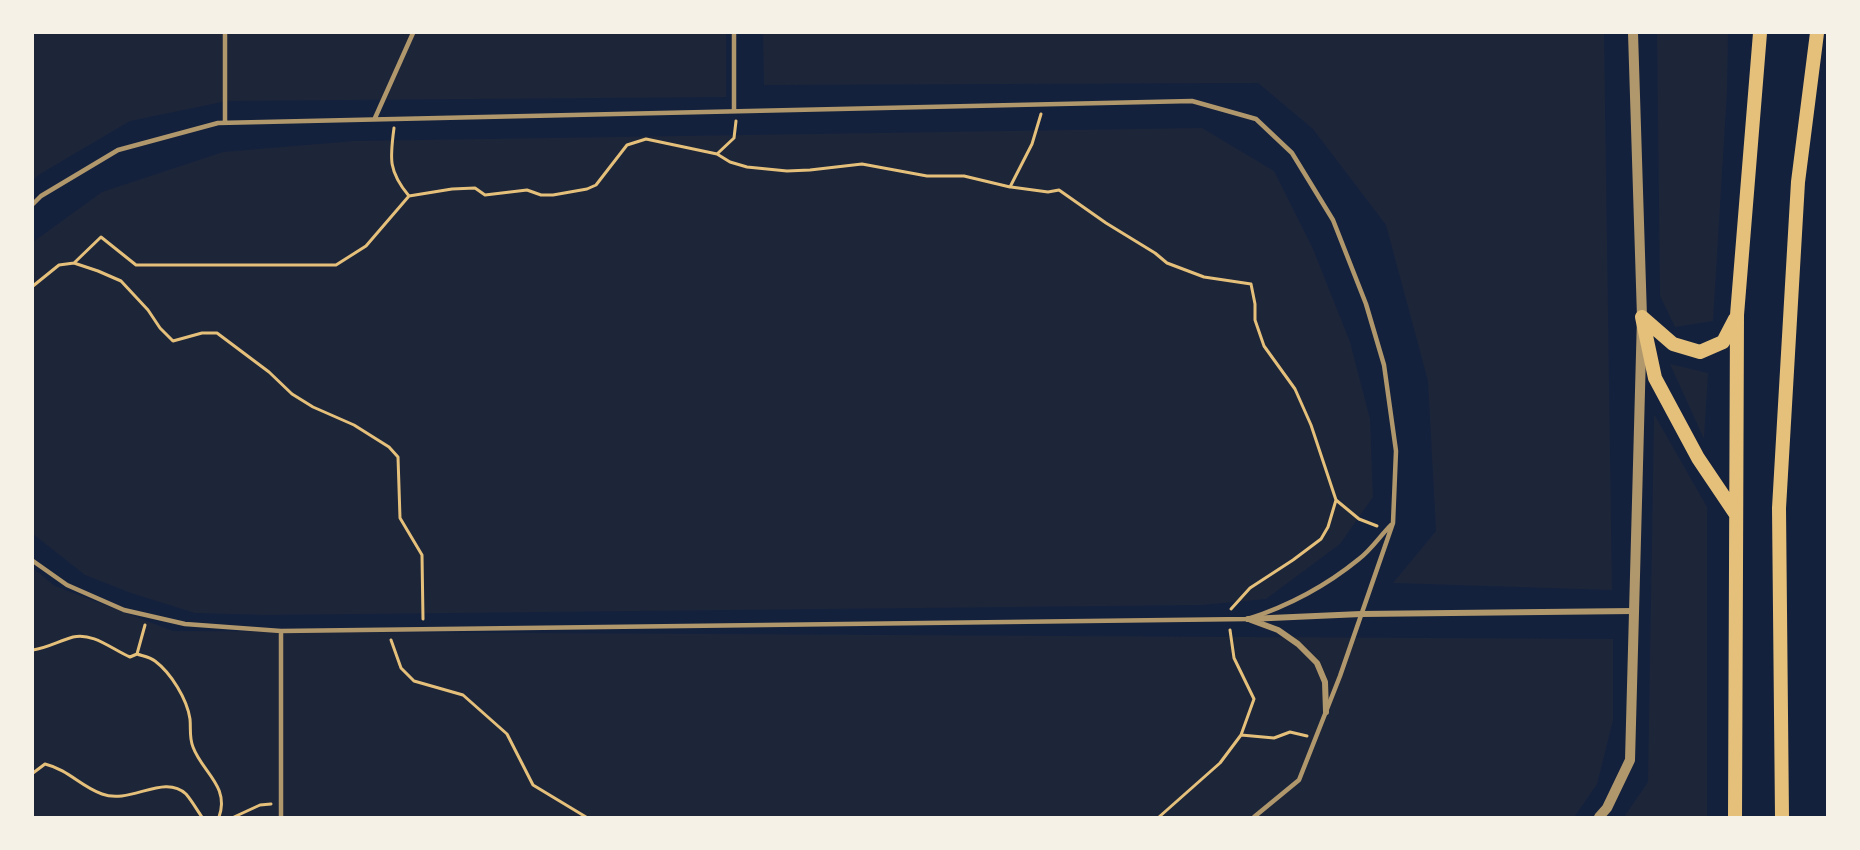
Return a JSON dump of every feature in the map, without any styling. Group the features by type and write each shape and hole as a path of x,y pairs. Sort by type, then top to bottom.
{"highway":[{"path":"1735,817 1737,315 1760,33"},
{"path":"1782,817 1779,508 1798,182 1817,33"},
{"path":"1642,317 1673,344 1700,352 1723,342 1737,315"},
{"path":"1642,317 1655,378 1698,458 1735,513"}],"street":[{"path":"1599,817 1607,808 1630,760 1642,317 1633,33"},
{"path":"1248,619 1362,614 1633,610"},
{"path":"1248,619 1278,630 1298,644 1317,663 1325,682 1326,712"}],"lane":[{"path":"225,33 225,123"},
{"path":"375,118 413,33"},
{"path":"734,33 734,111"},
{"path":"33,204 41,196 117,150 218,123 1192,101 1256,119 1292,153 1332,220 1366,304 1384,365 1396,451 1393,523 1316,738 1299,780 1254,817"},
{"path":"33,561 67,585 124,610 185,624 281,631 1248,619 1280,608 1321,585 1360,558 1393,523"},
{"path":"281,631 281,817"}],"path":[{"path":"1010,187 1032,144 1043,104"},
{"path":"717,154 734,138 736,126 734,111"},
{"path":"395,118 391,164 399,184 409,196"},
{"path":"33,286 59,266 74,263 101,237 136,265 336,266 366,246 409,196 475,188 485,195 526,190 541,195 553,195 586,189 596,185 627,146 646,139 717,154 730,162 747,167 787,171 862,164 927,176 964,176 1010,187 1048,192 1059,190 1167,263 1204,277 1251,284 1255,320 1262,340 1277,366 1295,389 1311,425 1336,500 1359,519 1386,530"},
{"path":"74,263 120,281 173,341 202,333 217,333 269,372 292,394 313,407 354,425 389,447 398,457 400,518 422,555 423,629"},
{"path":"1158,817 1220,763 1241,735 1254,699 1234,658 1228,619 1232,605 1250,588 1293,560 1321,538 1328,527 1336,500"},
{"path":"138,654 148,616"},
{"path":"388,630 401,668 414,681 463,695 507,734 533,785 586,817"},
{"path":"33,650 49,647 76,636 89,637 130,657 138,654 154,660 184,698 193,747 218,783 222,810 219,817"},
{"path":"1241,735 1274,738 1290,732 1316,738"},
{"path":"33,773 45,764 60,768 79,782 104,795 130,795 159,787 174,787 186,794 202,817"},
{"path":"234,817 260,805 280,803"}],"shaded area":[{"path":"33,33 726,33 726,97 227,101 130,121 33,180"},
{"path":"763,33 1604,33 1612,590 1393,583 1436,531 1428,381 1386,225 1313,129 1258,83 764,85"},
{"path":"1657,33 1728,33 1727,91 1713,321 1675,327 1660,296"},
{"path":"1202,128 1274,171 1313,249 1350,342 1370,419 1373,497 1340,544 1266,599 1202,605 266,615 195,613 131,593 85,575 33,534 33,242 102,192 223,152 354,141"},
{"path":"1827,289 1827,817 1826,817"},
{"path":"1670,364 1708,373 1704,439"},
{"path":"1654,414 1707,507 1707,817 1624,817 1648,782"},
{"path":"33,568 55,586 173,631 1613,639 1613,720 1597,784 1572,817 33,817"}]}
